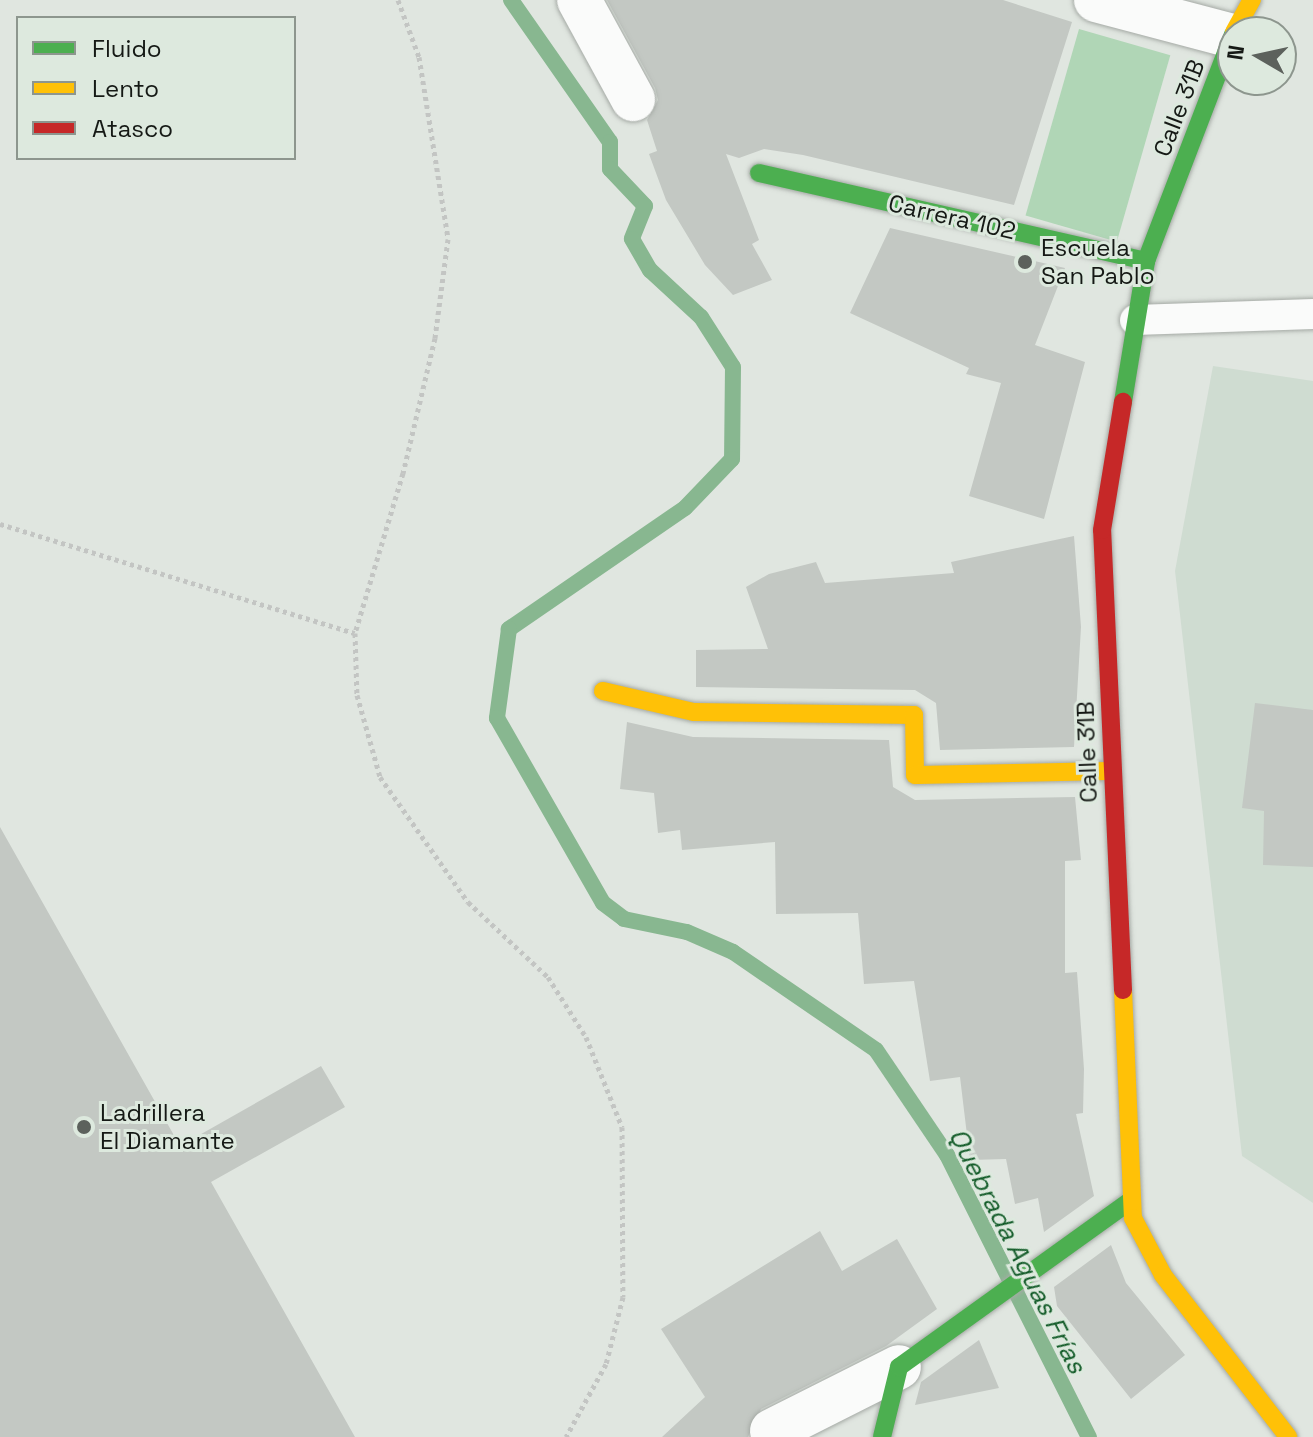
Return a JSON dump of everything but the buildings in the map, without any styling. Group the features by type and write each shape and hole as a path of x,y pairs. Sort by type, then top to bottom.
{"street":[{"path":"579,0 633,99"},
{"path":"1096,0 1217,30"},
{"name":"Calle 31B","path":"1217,76 1146,261 1102,530 1131,1200 1133,1218 1163,1275 1288,1437"},
{"name":"Carrera 102","path":"759,173 1146,261"},
{"path":"603,691 694,712 914,715 915,775 1112,771"},
{"path":"772,1431 899,1367 949,1325 1131,1200"},
{"path":"882,1437 899,1367"}],"lane":[{"path":"1135,320 1313,314"}],"path":[{"path":"398,0 419,57 448,239 414,428 355,633 357,695 380,777 468,902 548,977 586,1037 622,1127 628,1216 623,1297 606,1364 566,1437"},
{"path":"0,524 355,633"}],"shaded area":[{"path":"1213,366 1313,381 1313,1203 1242,1156 1175,571"}],"green space":[{"path":"1079,29 1170,55 1117,242 1026,215"}],"waterway":[{"name":"Quebrada Aguas Frías","path":"511,0 610,142 610,169 645,206 632,239 650,270 701,317 733,367 732,459 685,508 509,629 497,718 603,903 624,919 687,932 733,952 876,1050 947,1155 1089,1437"}],"traffic: fast":[{"path":"1123,402 1146,261 1217,76"},
{"path":"759,173 1146,261"},
{"path":"882,1437 899,1367 1131,1200"}],"traffic: slow":[{"path":"1243,16 1252,0"},
{"path":"603,691 694,712 914,715 915,775 1112,771"},
{"path":"1123,990 1133,1218 1163,1275 1288,1437"}],"traffic: jam":[{"path":"1123,402 1102,530 1123,990"}],"place":[{"name":"Escuela San Pablo","path":"1025,262"},
{"name":"Ladrillera El Diamante","path":"84,1127"}]}
